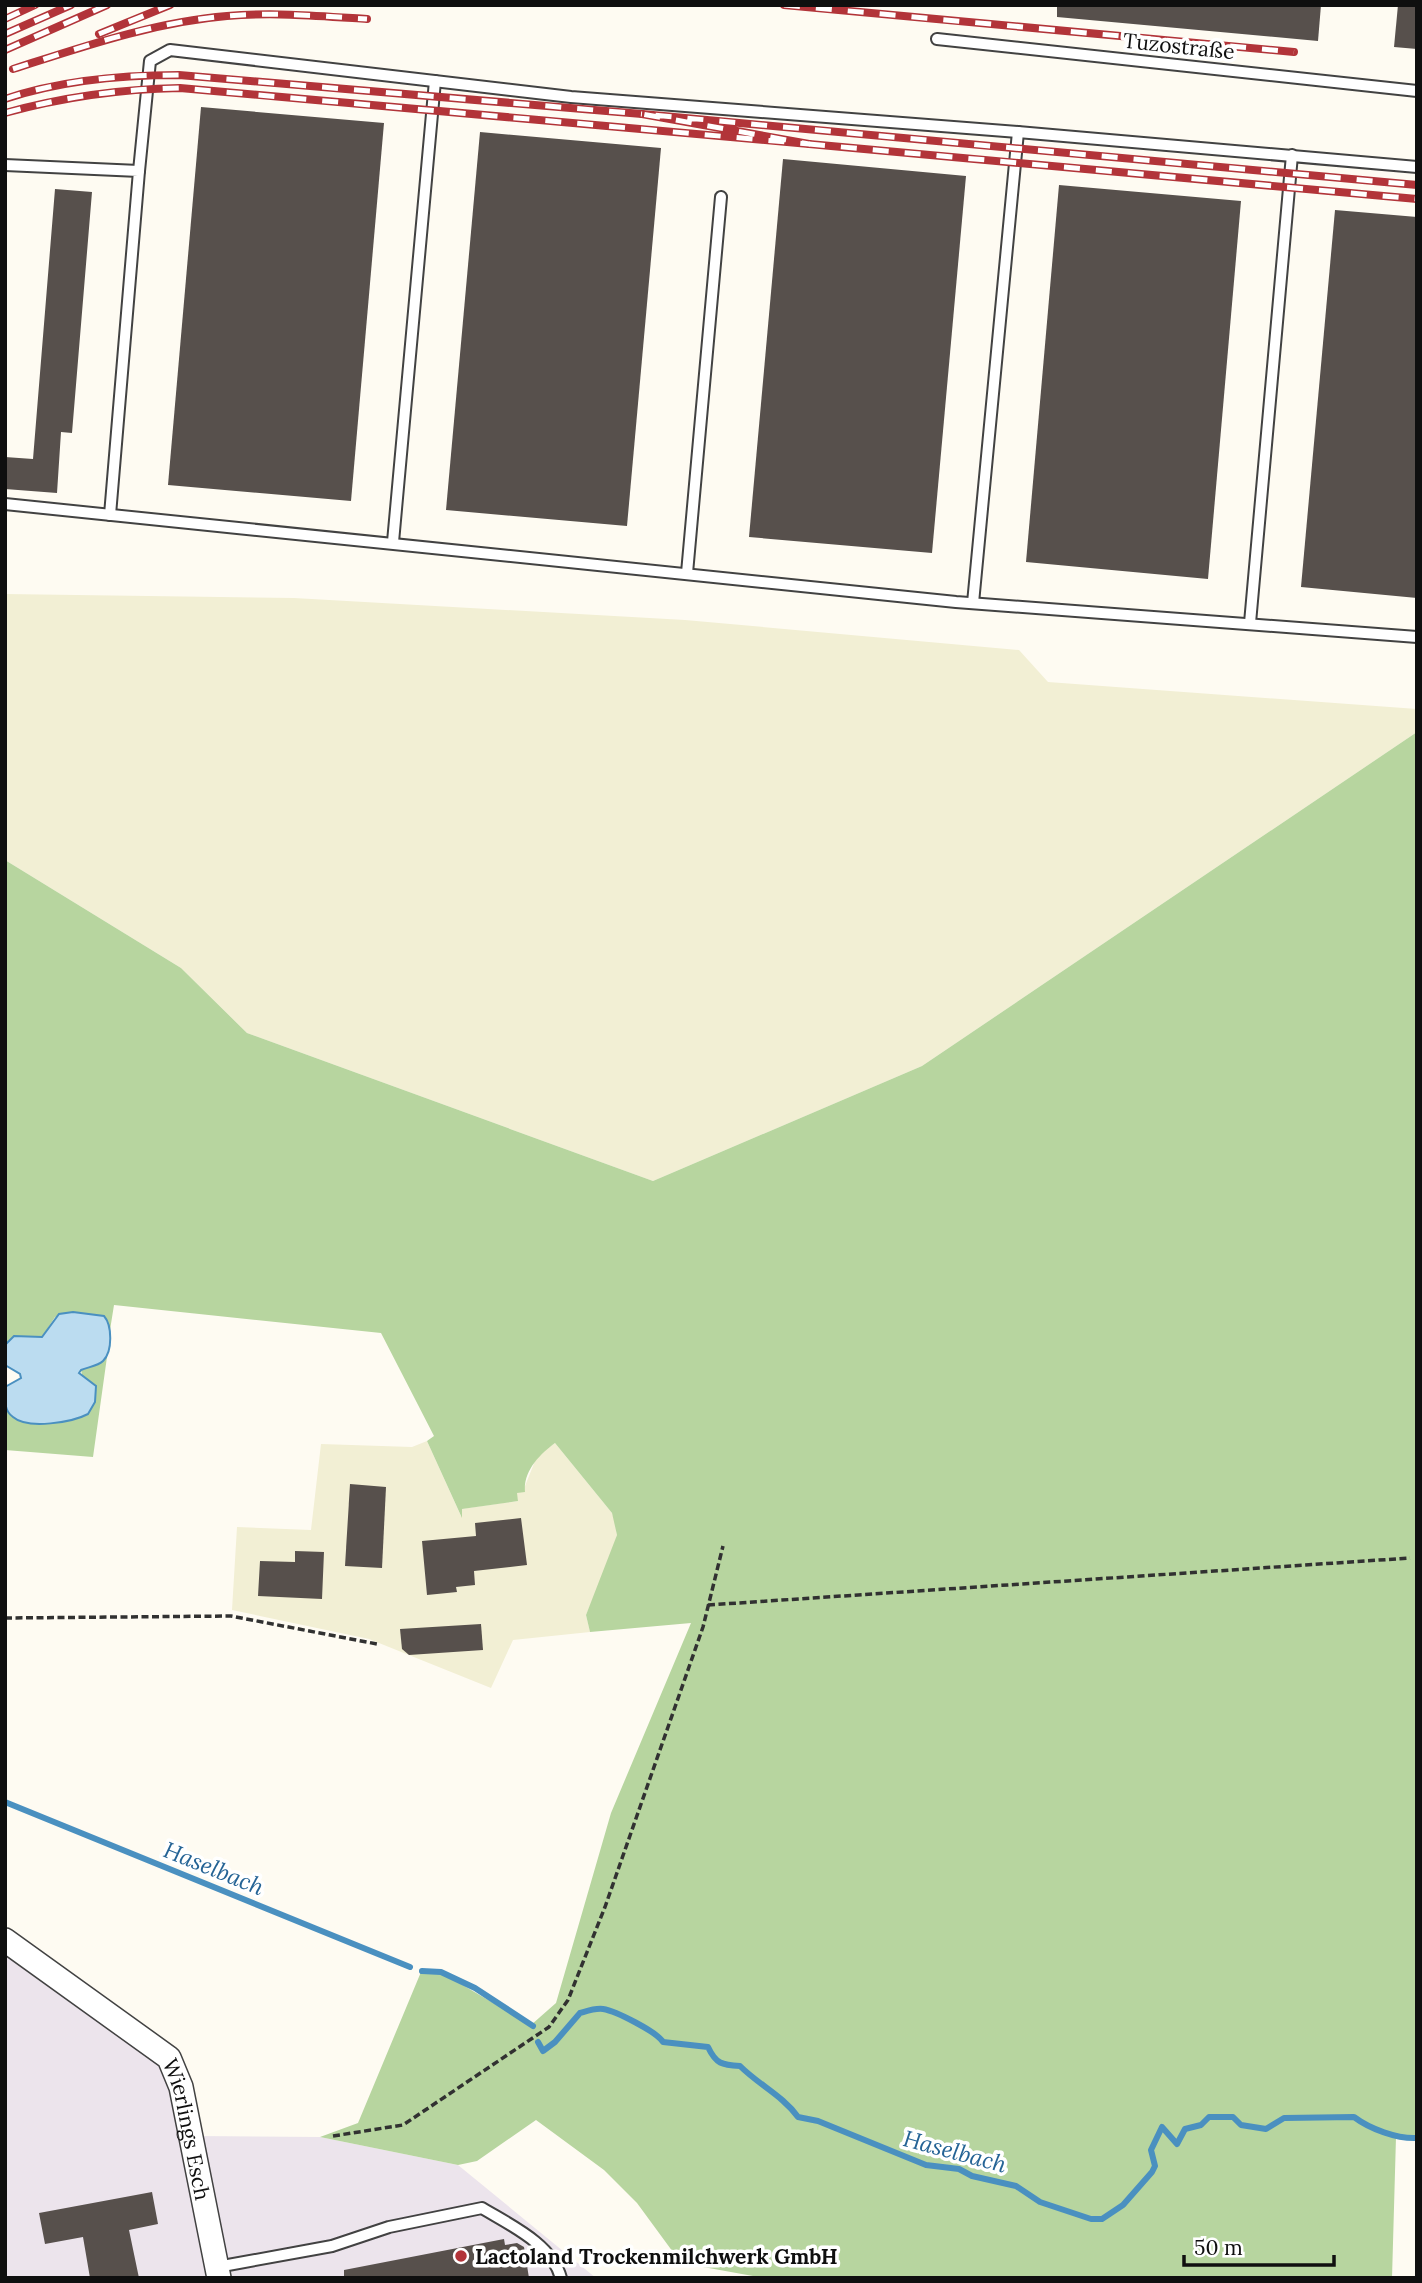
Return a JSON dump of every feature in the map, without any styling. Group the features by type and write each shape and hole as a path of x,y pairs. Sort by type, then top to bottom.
{"street":[{"name":"Wierlings Esch","path":"5,1940 169,2058 181,2087 218,2273"}],"lane":[{"name":"Tuzostraße","path":"937,39 1417,91"},
{"path":"110,515 150,61 170,50 570,97 1417,167"},
{"path":"393,542 435,81"},
{"path":"973,603 1018,132"},
{"path":"1250,623 1292,155"},
{"path":"5,165 139,171"},
{"path":"687,573 721,197"},
{"path":"5,504 973,603 1417,637"},
{"path":"218,2273 332,2246 389,2227 482,2208 530,2238 558,2266 561,2278"}],"path":[{"path":"334,2136 403,2125 549,2027 568,2000 605,1906 708,1605 723,1546"},
{"path":"708,1605 1410,1558"},
{"path":"5,1618 231,1616 377,1644"}],"shaded area":[{"path":"5,594 294,598 685,620 1019,650 1048,682 1417,709 1417,732 922,1066 653,1181 247,1033 181,968 5,860"},
{"path":"427,1441 461,1516 461,1509 518,1501 516,1493 525,1486 537,1456 555,1443 612,1513 615,1522 617,1535 610,1559 586,1615 590,1632 513,1640 491,1688 369,1639 232,1610 237,1527 311,1530 321,1444 412,1447"},
{"path":"5,1928 173,2049 197,2136 320,2137 458,2165 596,2278 5,2278"}],"green space":[{"path":"1417,732 1417,2139 1396,2137 1392,2278 764,2278 681,2263 637,2203 604,2170 536,2120 477,2161 458,2165 320,2137 358,2123 421,1972 442,1973 531,2025 556,2003 611,1813 691,1623 590,1632 586,1615 617,1535 612,1513 555,1443 530,1470 525,1492 517,1493 518,1501 462,1509 462,1518 427,1441 434,1436 381,1333 114,1305 110,1330 104,1316 73,1312 55,1317 42,1337 9,1340 5,1345 5,860 181,968 247,1033 653,1181 922,1066"},
{"path":"107,1357 93,1457 5,1450 5,1406 13,1417 42,1421 70,1421 88,1414 89,1380 83,1379 81,1370 101,1363"}],"water":[{"path":"73,1312 104,1316 109,1325 110,1345 106,1357 101,1363 79,1373 96,1386 95,1402 88,1414 72,1420 39,1424 20,1421 10,1414 5,1403 5,1387 21,1378 20,1374 5,1365 5,1345 14,1336 42,1337 59,1314"}],"building":[{"path":"1057,5 1321,5 1318,41 1057,17"},
{"path":"1398,5 1417,5 1417,49 1394,47"},
{"path":"201,107 384,123 351,501 168,485"},
{"path":"480,132 661,148 627,526 446,510"},
{"path":"783,159 966,176 932,553 749,537"},
{"path":"1059,185 1241,201 1208,579 1026,562"},
{"path":"55,189 92,192 72,433 61,432 57,493 5,489 5,457 33,459"},
{"path":"1335,210 1417,217 1417,598 1301,587"},
{"path":"350,1484 386,1487 382,1568 345,1566"},
{"path":"521,1518 527,1565 474,1571 475,1585 456,1587 457,1592 427,1595 422,1541 476,1536 475,1523"},
{"path":"295,1551 324,1552 322,1599 258,1596 260,1561 295,1562"},
{"path":"481,1624 483,1650 409,1655 402,1649 400,1629"},
{"path":"152,2192 158,2224 129,2230 139,2278 90,2278 83,2237 45,2244 39,2213"},
{"name":"Lactoland Trockenmilchwerk GmbH","path":"504,2239 505,2245 517,2243 524,2247 529,2278 344,2278 344,2270"}],"waterway":[{"name":"Haselbach","path":"5,1802 410,1967"},
{"name":"Haselbach","path":"422,1971 441,1972 475,1988 533,2026"},
{"name":"Haselbach","path":"538,2042 543,2051 555,2042 580,2013 603,2009 645,2028 663,2042 708,2047 717,2060 724,2064 740,2066 798,2117 818,2121 926,2165 959,2169 972,2176 1016,2186 1040,2202 1091,2219 1102,2219 1123,2205 1152,2172 1155,2166 1151,2150 1162,2127 1177,2144 1185,2129 1201,2125 1209,2117 1233,2117 1241,2125 1266,2129 1284,2118 1354,2117 1384,2132 1417,2138"}],"railway":[{"path":"5,19 35,5"},
{"path":"5,34 71,5"},
{"path":"5,50 107,5"},
{"path":"99,34 170,5"},
{"path":"784,5 1294,52"},
{"path":"13,69 119,36 200,19 262,14 367,19"},
{"path":"5,99 48,87 91,80 179,75 642,114"},
{"path":"5,113 92,95 180,88 809,144 642,114 1417,185"},
{"path":"809,144 1417,199"}],"place":[{"name":"Lactoland Trockenmilchwerk GmbH","path":"461,2256"}]}
